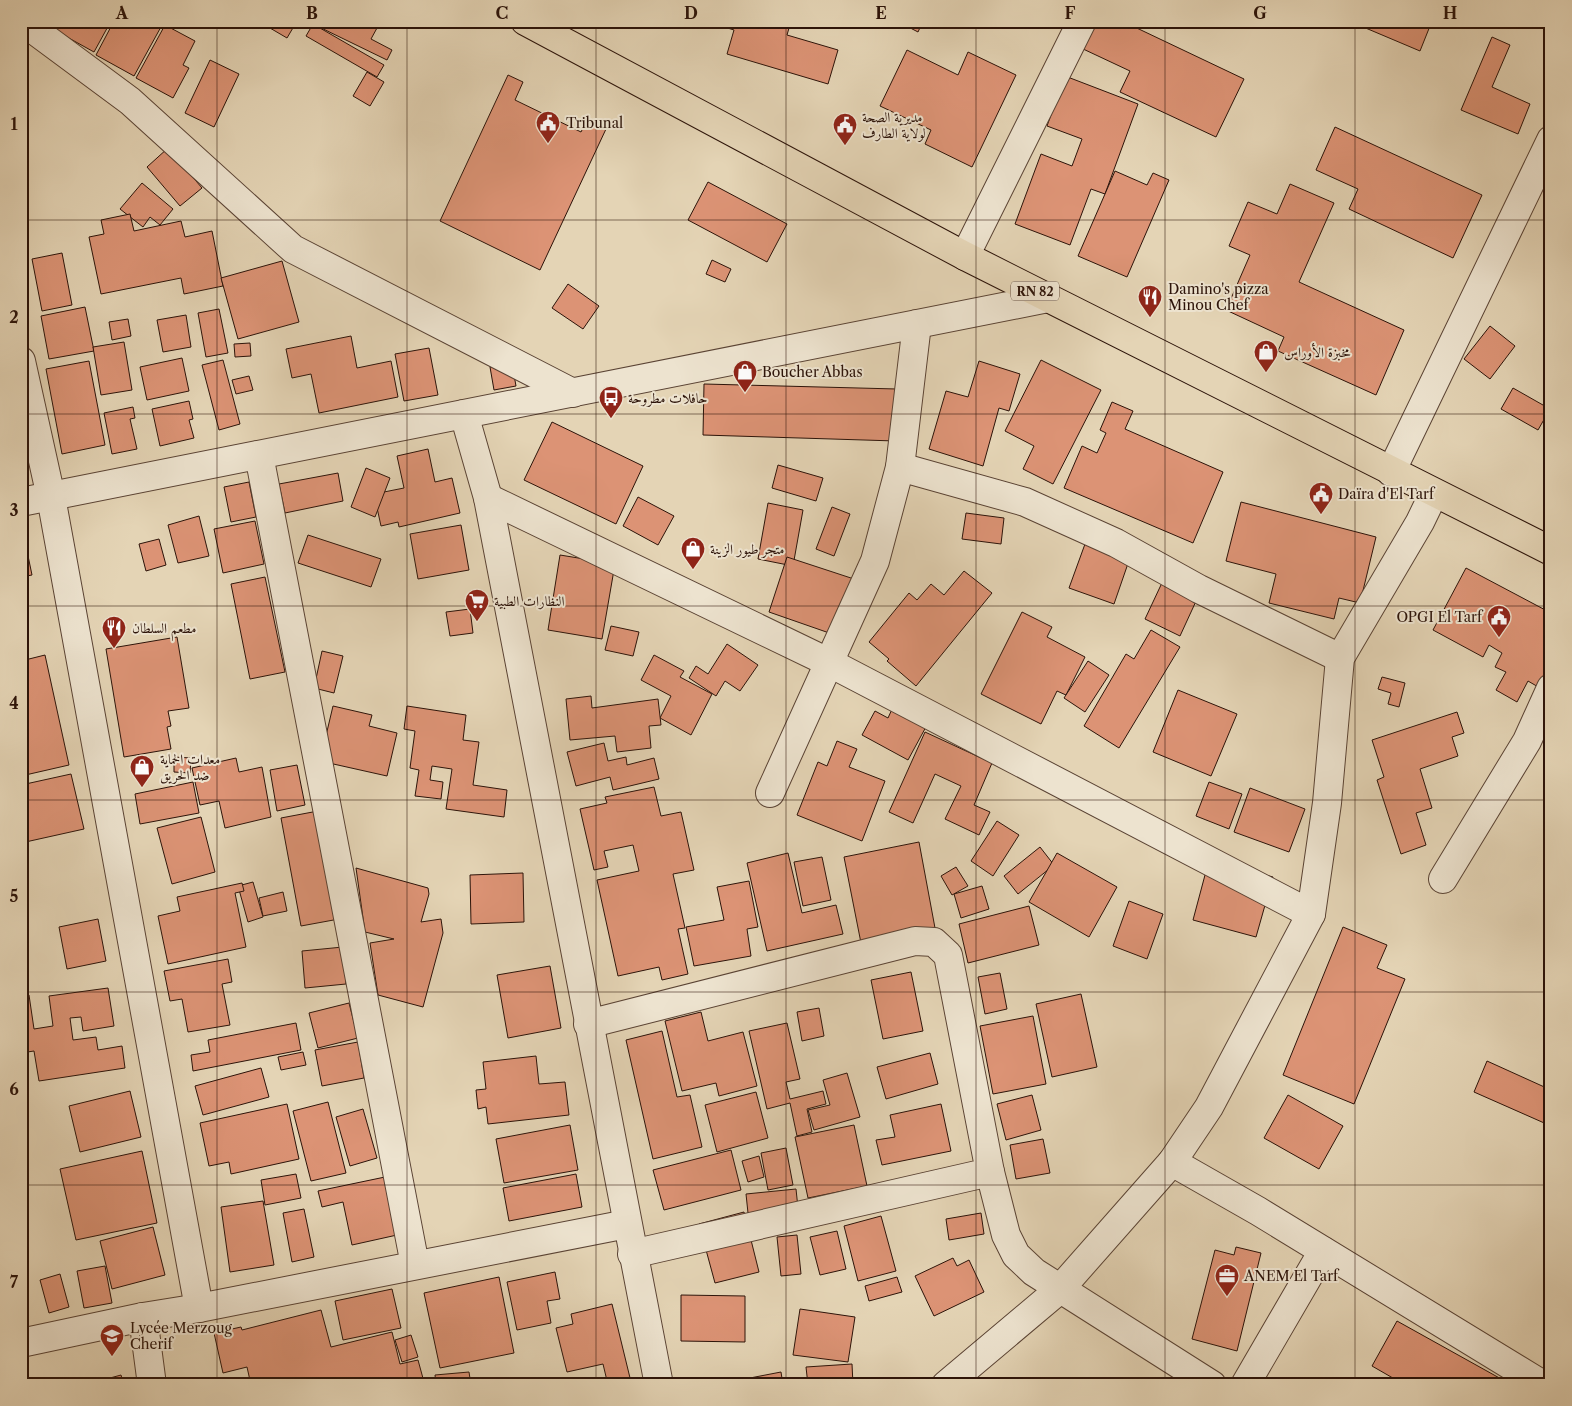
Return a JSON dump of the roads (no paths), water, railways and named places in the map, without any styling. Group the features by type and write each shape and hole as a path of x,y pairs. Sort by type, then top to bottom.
{"main road":[{"name":"RN 82","path":"525,21 965,256 1551,551"}],"street":[{"path":"22,21 130,101 293,249 572,393"},
{"path":"965,256 1082,21"},
{"path":"1392,472 1551,140"},
{"path":"21,502 1048,298"},
{"path":"770,793 875,561 900,467 917,324"},
{"path":"21,361 51,496 199,1308"},
{"path":"464,414 488,498 626,1224 659,1385"},
{"path":"259,455 415,1265"},
{"path":"900,467 1025,502 1116,543 1199,589 1340,658"},
{"path":"946,1385 1060,1289 1172,1162 1209,1107 1311,914 1327,803 1340,658 1420,522 1434,493"},
{"path":"488,498 830,662 1311,914"},
{"path":"1443,879 1527,741 1551,688"},
{"path":"588,1024 915,941 934,942 948,956 990,1172 1006,1235 1016,1255 1034,1272 1212,1385"},
{"path":"1172,1162 1323,1251 1543,1385"},
{"path":"632,1254 990,1172"},
{"path":"21,1343 143,1317 199,1308 626,1224"},
{"path":"1245,1385 1323,1251"},
{"path":"143,1317 152,1385"}],"place":[{"name":"Tribunal","path":"548,144"},
{"name":"مديرية الصحة لولاية الطارف","path":"845,146"},
{"name":"Damino's pizza Minou Chef","path":"1150,318"},
{"name":"مخبزة الأوراس","path":"1266,373"},
{"name":"Boucher Abbas","path":"745,393"},
{"name":"حافلات مطروحة","path":"611,419"},
{"name":"Daïra d'El Tarf","path":"1321,515"},
{"name":"متجر طيور الزينة","path":"693,570"},
{"name":"النظارات الطبية","path":"477,622"},
{"name":"OPGI El Tarf","path":"1499,638"},
{"name":"مطعم السلطان","path":"114,649"},
{"name":"معدات الحماية ضد الحريق","path":"142,788"},
{"name":"ANEM El Tarf","path":"1227,1297"},
{"name":"Lycée Merzoug Cherif","path":"112,1357"}]}
